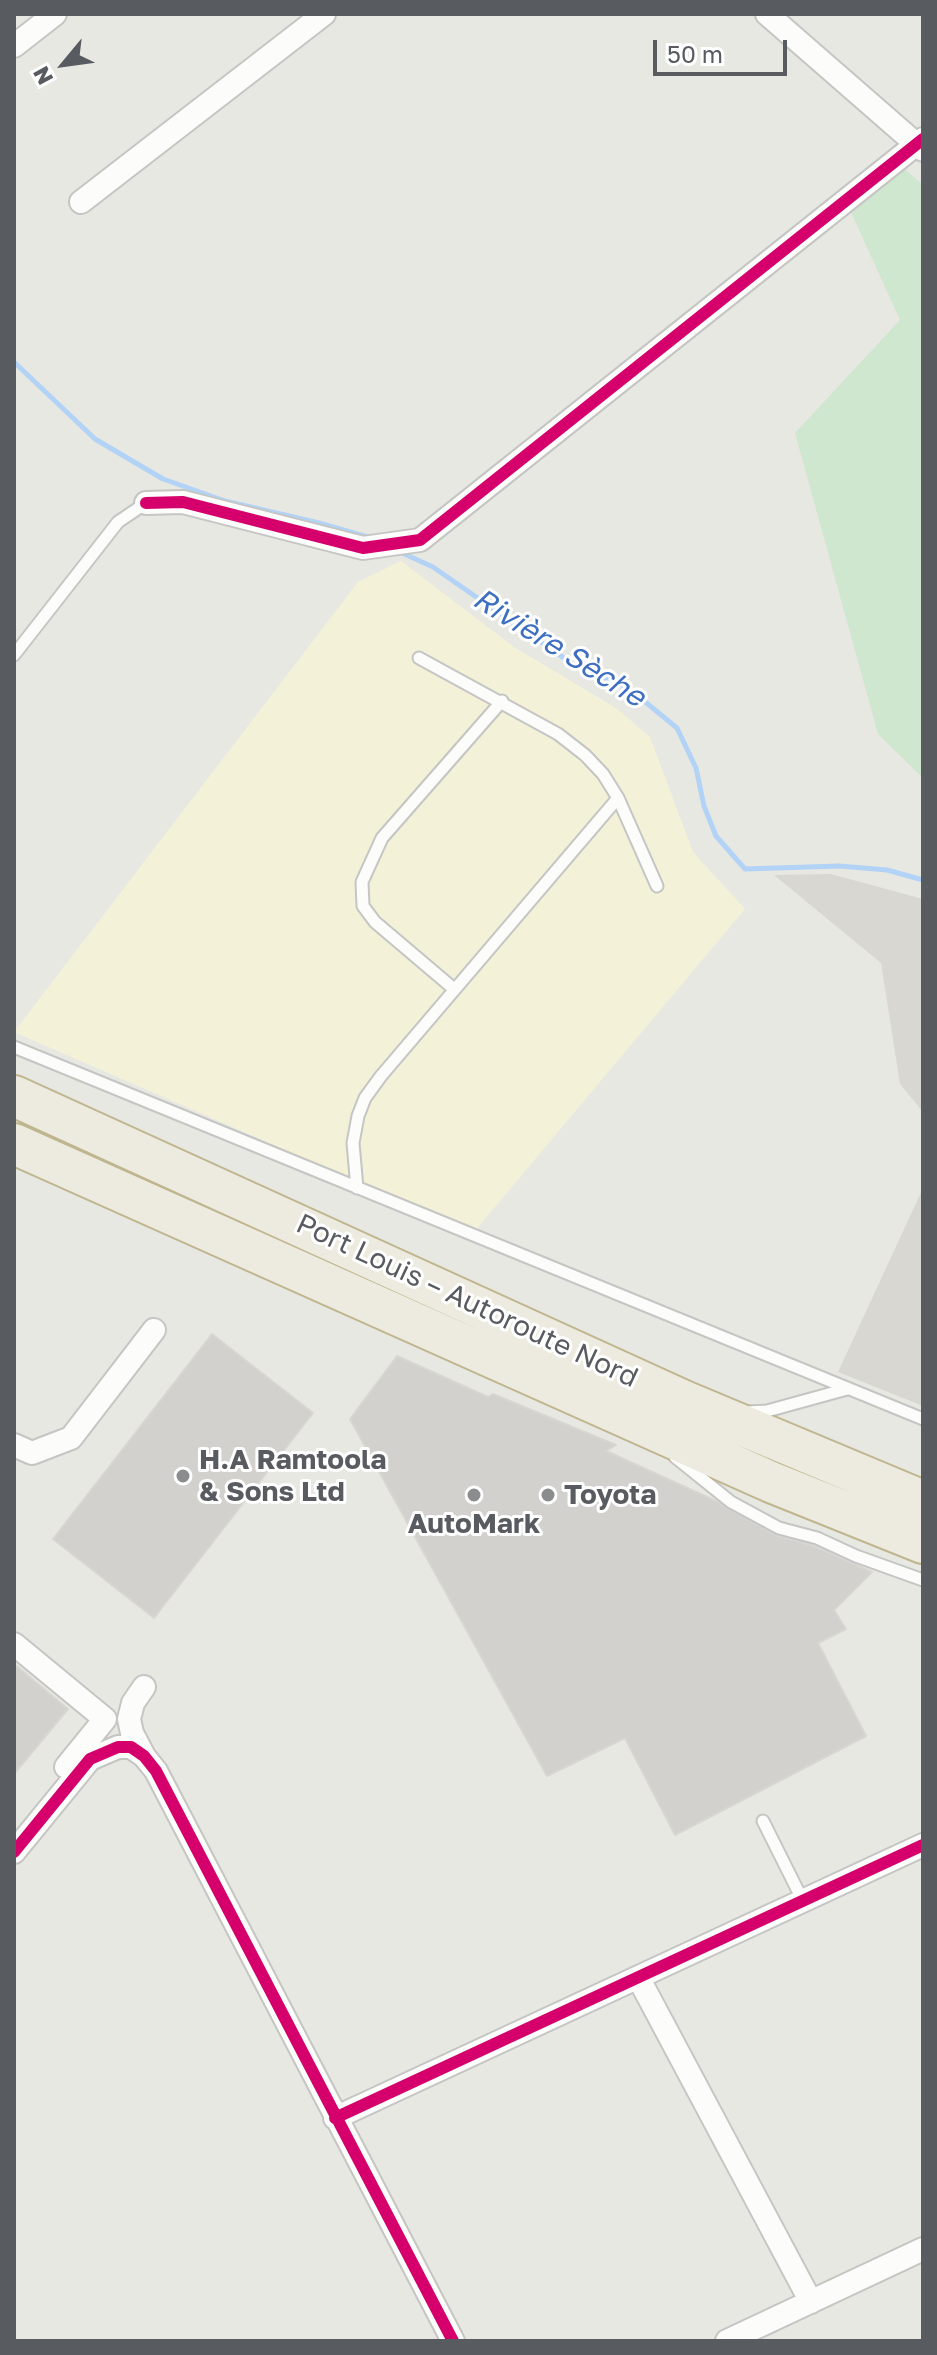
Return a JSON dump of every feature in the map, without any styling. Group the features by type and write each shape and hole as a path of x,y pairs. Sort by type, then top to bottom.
{"highway":[{"name":"Port Louis – Autoroute Nord","path":"14,1096 684,1401 923,1501"},
{"name":"Port Louis – Autoroute Nord","path":"14,1144 771,1482 923,1543"}],"street":[{"path":"14,46 55,14"},
{"path":"81,202 324,14"},
{"path":"146,503 183,502 363,548 420,540 921,144 767,14"},
{"path":"14,1445 32,1453 71,1438 154,1330"},
{"path":"14,1644 105,1719 14,1829"},
{"path":"144,1687 133,1703 129,1719 132,1733 156,1771 453,2341"},
{"path":"14,1852 90,1759 118,1747 131,1747 144,1756"},
{"path":"335,2118 923,1845"},
{"path":"639,1979 811,2302"},
{"path":"727,2341 923,2249"}],"lane":[{"path":"14,655 118,522 146,503"},
{"path":"419,658 502,701 558,734 585,755 603,774 618,798 657,886"},
{"path":"454,989 375,922 363,906 362,882 382,838 502,701"},
{"path":"357,1188 353,1143 365,1098 618,798"},
{"path":"14,1047 923,1419"},
{"path":"684,1401 734,1412 767,1411 849,1389"},
{"path":"617,1413 731,1502 779,1528 817,1538 923,1580"},
{"path":"763,1821 803,1901"}],"shaded area":[{"path":"401,561 514,647 616,708 650,737 693,852 745,909 474,1232 14,1032 358,582"},
{"path":"831,874 923,899 923,1112 900,1084 881,963 774,875"},
{"path":"923,1188 923,1406 838,1372"}],"green space":[{"path":"905,169 923,185 923,778 878,734 795,433 900,320 850,210"}],"building":[{"name":"H.A Ramtoola & Sons Ltd","path":"212,1334 313,1413 154,1618 53,1539"},
{"name":"Toyota","path":"397,1356 488,1397 493,1394 616,1445 606,1451 716,1501 775,1535 814,1546 872,1572 834,1610 846,1629 818,1643 866,1736 675,1835 625,1738 547,1776 350,1419"},
{"path":"14,1664 68,1709 14,1774"}],"waterway":[{"name":"Rivière Sèche","path":"14,362 95,439 163,479 225,501 371,538"},
{"name":"Rivière Sèche","path":"398,551 433,567 574,665 627,687 677,728 696,768 704,806 716,836 745,869 839,866 887,870 923,880"}],"cycle path":[{"path":"146,503 183,502 363,548 420,540 923,139"},
{"path":"14,1852 90,1759 118,1747 131,1747 144,1756 156,1771 453,2341"},
{"path":"335,2118 923,1845"}],"place":[{"name":"H.A Ramtoola & Sons Ltd","path":"183,1476"},
{"name":"AutoMark","path":"474,1495"},
{"name":"Toyota","path":"548,1495"}]}
